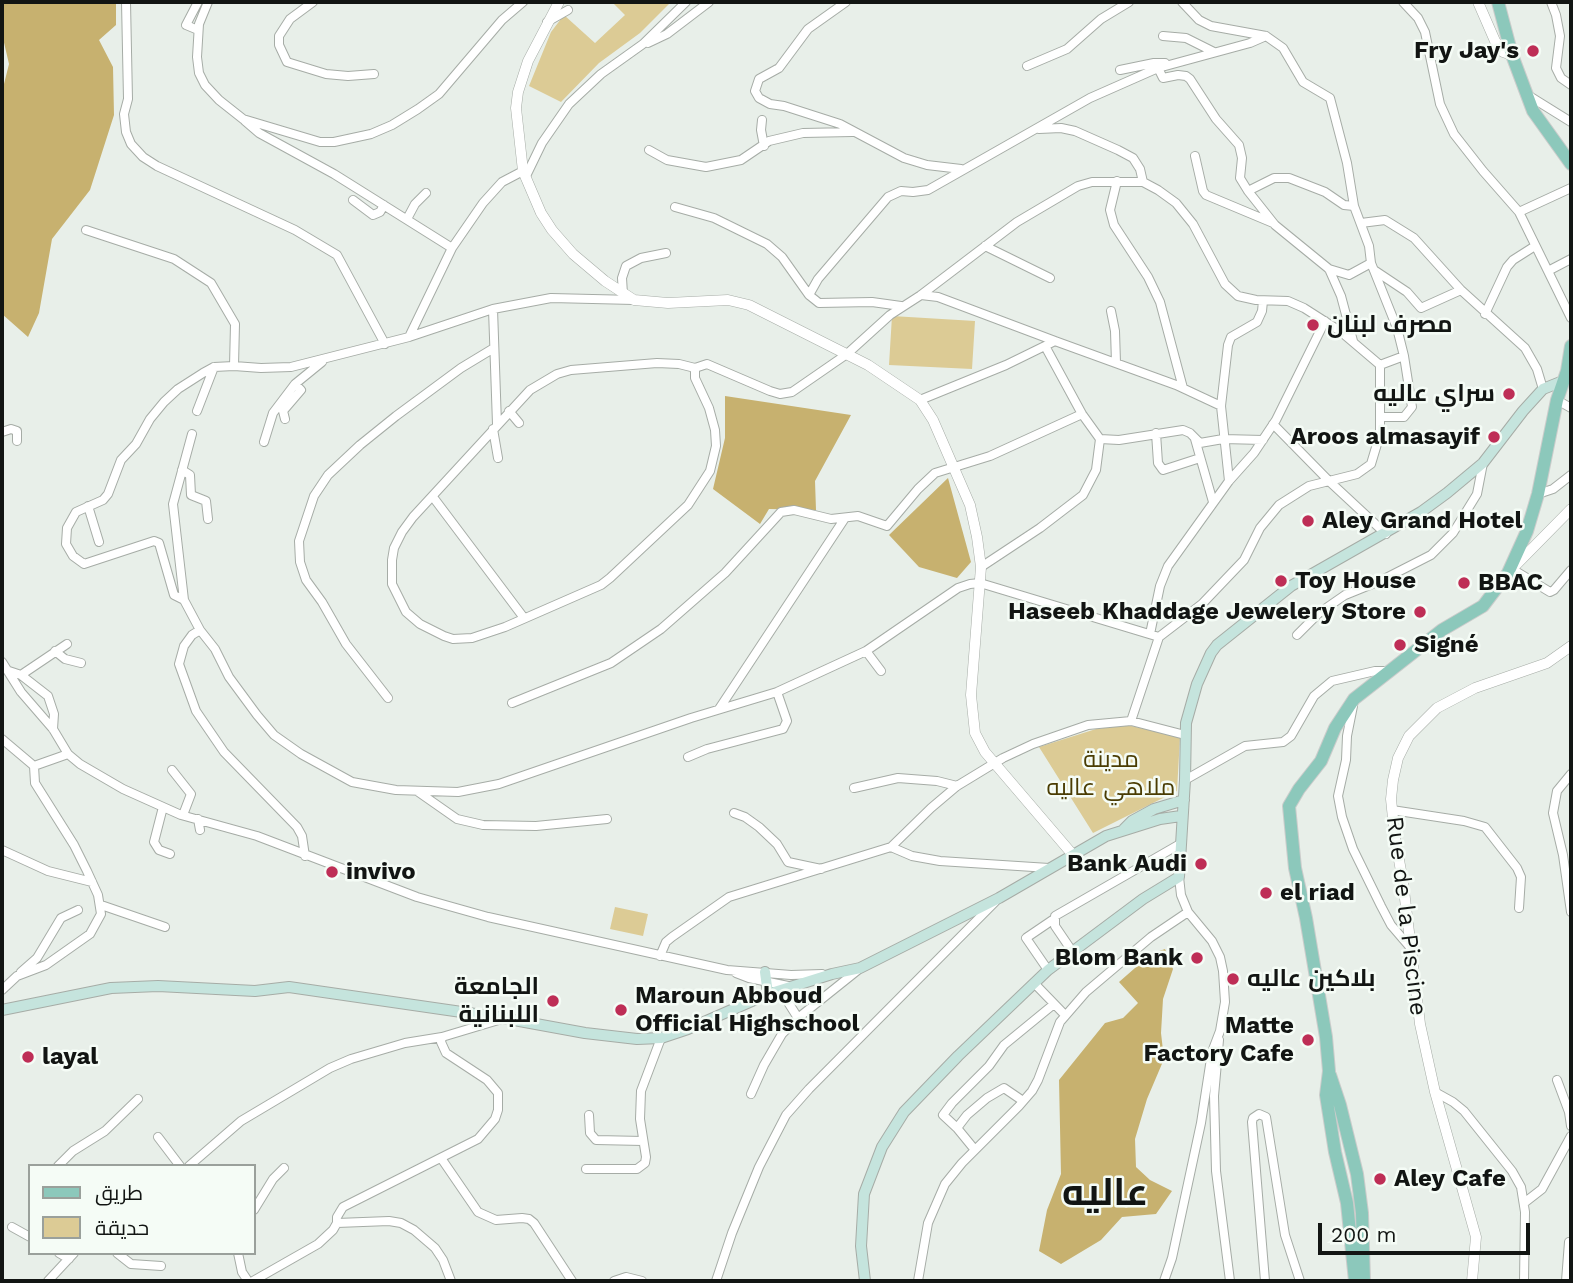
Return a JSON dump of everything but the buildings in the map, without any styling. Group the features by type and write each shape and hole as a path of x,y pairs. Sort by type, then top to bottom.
{"main road":[{"path":"1498,2 1512,55 1533,111 1544,130 1571,164"},
{"path":"1364,1281 1362,1213 1357,1174 1329,1071 1318,982 1295,868 1289,811 1292,799 1321,761 1335,728 1354,699 1442,629 1483,606 1510,571 1527,531 1538,494 1571,346"},
{"path":"863,1281 864,1194 892,1128 921,1092 1034,983 1072,951 1178,877 1184,800 1185,735 1197,684 1206,661 1217,645 1291,586 1422,512 1483,463 1523,411 1544,389 1563,381"},
{"path":"2,1010 111,988 158,986 254,992 289,987 596,1034 637,1039 661,1038 688,1029 766,983 782,991 832,974 860,968 999,898 1106,836 1124,829 1132,821 1159,813 1184,800"},
{"path":"1159,813 1181,816"},
{"path":"1329,1071 1326,1095 1347,1203 1355,1281"},
{"path":"1335,1152 1351,1148"}],"street":[{"path":"126,2 128,99 124,114 126,132 131,144 143,157 157,166 295,230 337,255 385,344"},
{"path":"198,2 186,25 198,30"},
{"path":"208,2 198,30 197,57 199,73 205,85 219,100 259,133 384,205 452,248"},
{"path":"313,2 290,19 279,36 279,45 287,62 326,74 374,74"},
{"path":"243,119 320,142 372,134 392,125 439,94 502,20 523,2"},
{"path":"559,2 528,61 517,100 516,127 525,174 534,200 552,230 573,254 634,300"},
{"path":"409,337 452,248 483,203 502,182 525,174 542,143 569,104 601,74 643,44 686,2"},
{"path":"643,44 667,34 709,2"},
{"path":"846,2 808,29 779,68 759,79 755,91 758,98 840,124 904,158 927,165 961,170"},
{"path":"1027,66 1067,49 1101,19 1129,2"},
{"path":"1182,2 1199,20 1211,26 1266,36 1283,48 1303,82 1330,98 1347,163 1354,206 1397,328 1412,407 1404,417 1380,417"},
{"path":"1403,2 1418,18 1425,32 1440,104 1454,134 1519,212 1571,318"},
{"path":"1478,2 1495,41 1503,51 1512,55"},
{"path":"1551,2 1560,36 1556,68 1561,78 1571,85"},
{"path":"547,22 568,10"},
{"path":"1163,36 1186,38 1214,52"},
{"path":"810,295 818,279 888,197 901,191 928,190 1090,98 1158,68 1250,43 1266,36"},
{"path":"1120,70 1154,63 1168,64"},
{"path":"1158,68 1163,78 1186,76 1190,79 1216,119 1239,145 1242,158 1240,178 1275,225 1329,269 1349,275 1373,266"},
{"path":"1526,94 1571,122"},
{"path":"762,120 764,146"},
{"path":"1036,129 1061,128 1075,131 1118,150 1133,158 1140,169 1143,182"},
{"path":"649,149 667,160 706,167 741,160 769,141 803,133 855,133"},
{"path":"1195,156 1206,195 1275,225"},
{"path":"1248,191 1274,178 1289,178 1325,192 1344,205 1354,206"},
{"path":"1118,181 1110,211 1114,225 1148,277 1160,302 1182,388"},
{"path":"695,368 695,378 711,415 716,446 710,471 688,505 610,578 487,635 453,639 420,624 407,612 392,584 394,548 413,517 530,390 557,374 571,370 656,363 695,368 701,364 712,365 770,391 785,394 800,388 847,354 901,306 921,295 1017,222 1078,186 1092,182 1143,182 1176,204 1193,224 1225,284 1238,296 1288,301 1325,321 1353,341 1380,365 1380,434 1371,464 1357,474 1309,486 1279,505 1259,528 1252,547 1237,568 1202,604 1159,637 1131,721"},
{"path":"1519,212 1571,188"},
{"path":"407,219 415,204 426,193"},
{"path":"352,200 373,215 380,212 384,205"},
{"path":"675,207 714,218 767,244 782,257 819,303 872,302 901,306"},
{"path":"1362,223 1385,220 1414,238 1485,314 1525,348 1544,389"},
{"path":"86,230 174,259 211,283 235,324 234,366"},
{"path":"985,246 1050,278"},
{"path":"1485,314 1507,267 1535,246"},
{"path":"623,294 622,278 626,266 641,258 666,253"},
{"path":"1548,271 1571,259"},
{"path":"1373,266 1407,292 1422,308 1461,290"},
{"path":"1329,269 1341,296 1353,341"},
{"path":"921,295 938,297 1182,388 1222,406"},
{"path":"184,600 174,595 159,544 154,541 84,564 66,544 67,528 76,512 103,500 108,494 121,460 136,444 150,419 164,402 178,389 215,367 281,368 385,344 493,309 564,297 668,303 736,301 756,308 847,354 900,385 920,400 933,420 970,505 981,567 971,695 971,715 979,742 1073,855"},
{"path":"1229,481 1222,406 1229,340 1257,322 1264,300"},
{"path":"493,309 498,458"},
{"path":"1111,312 1115,331 1116,363"},
{"path":"1150,634 1160,586 1168,566 1213,502 1263,440 1325,321"},
{"path":"920,400 1006,365 1055,341"},
{"path":"981,567 1040,528 1083,495 1096,470 1100,439 1082,414 1045,346"},
{"path":"388,698 346,644 306,580 300,562 299,541 311,504 328,475 396,416 461,368 494,348"},
{"path":"1380,365 1404,356"},
{"path":"264,442 273,413 295,383 327,358"},
{"path":"197,411 215,367"},
{"path":"285,419 283,411 301,390 295,383"},
{"path":"1557,400 1571,408"},
{"path":"509,411 519,423"},
{"path":"512,703 611,663 661,629 724,573 781,512 794,510 831,519 858,516 887,526 935,473 1044,433 1082,414"},
{"path":"1273,424 1385,534"},
{"path":"2,432 11,429 17,431 18,441"},
{"path":"1100,439 1119,440 1183,430 1190,433 1195,439 1213,502"},
{"path":"1156,433 1158,463 1163,470 1200,458"},
{"path":"192,434 173,504 171,524 184,600 229,677 274,735 352,782 396,790 458,792 499,784 777,692 866,651 958,588 970,584 980,583 1159,637"},
{"path":"1195,439 1206,443 1223,439 1263,440"},
{"path":"1297,635 1319,613 1345,595 1431,555 1453,533 1477,494 1483,463"},
{"path":"182,470 190,475 191,495 206,501 208,519"},
{"path":"1538,494 1553,489 1571,475"},
{"path":"433,497 524,618"},
{"path":"88,506 99,542"},
{"path":"1571,509 1510,571 1550,592 1571,570"},
{"path":"719,709 845,518"},
{"path":"200,630 192,635 181,651 179,664 196,711 224,752 297,827 302,836 305,856"},
{"path":"21,675 67,644"},
{"name":"Rue de la Piscine","path":"1472,1281 1476,1237 1435,1092 1420,1024 1395,838 1393,780 1398,758 1409,736 1422,722 1457,696 1528,672 1547,663 1571,646"},
{"path":"55,651 65,659 81,663"},
{"path":"866,651 881,671"},
{"path":"2,662 21,692 53,729 68,754 103,778 163,807 257,836 442,905 727,970 766,983 795,986"},
{"path":"9,671 21,675 48,696 54,714 53,729"},
{"path":"1185,779 1245,746 1283,742 1291,736 1314,696 1332,681 1375,671 1391,671"},
{"path":"688,757 707,749 783,729 787,721 777,692"},
{"path":"1354,699 1347,736 1346,761 1339,787 1339,804 1353,849 1367,880 1391,925 1409,946"},
{"path":"660,956 666,942 729,897 891,847 957,786 1033,744 1101,723 1131,721 1185,735"},
{"path":"2,739 34,766 35,783 74,845 101,905 98,923 90,934 46,964 17,976"},
{"path":"34,766 68,754"},
{"path":"172,770 191,794 183,815"},
{"path":"1571,774 1557,791 1553,813 1563,855 1571,912"},
{"path":"854,789 898,778 937,781 957,786"},
{"path":"417,791 457,819 483,825 536,826 607,819"},
{"path":"163,807 154,842 159,850 170,854"},
{"path":"1392,810 1464,821 1485,827 1521,877 1520,908"},
{"path":"734,813 759,827 777,844 788,862 824,869"},
{"path":"198,819 200,831"},
{"path":"1048,971 1026,937 1071,905 1180,844"},
{"path":"891,847 912,856 940,861 1052,868"},
{"path":"2,850 48,871 92,882"},
{"path":"1178,877 1188,912 1212,942 1220,957 1223,971 1225,1002 1214,1096 1215,1145 1230,1281"},
{"path":"716,1281 732,1233 766,1151 786,1115 999,898"},
{"path":"101,905 165,927"},
{"path":"2,990 37,958 61,918 78,910"},
{"path":"918,1281 928,1223 953,1172 1023,1101 1038,1080 1053,1037 1065,1015 1086,992 1134,950 1188,912"},
{"path":"1054,919 1055,926 1072,951"},
{"path":"751,1094 782,1034 860,968"},
{"path":"766,983 791,975 832,974"},
{"path":"1034,983 1065,1015"},
{"path":"782,991 798,1018"},
{"path":"975,1150 943,1115 952,1103 969,1089 1004,1045 1054,1004"},
{"path":"191,1164 241,1121 330,1068 405,1043 442,1037 503,1018"},
{"path":"1164,1281 1172,1258 1201,1123 1212,1052 1220,1031"},
{"path":"238,1255 242,1272 250,1281 306,1253 326,1237 337,1223 337,1217 343,1207 478,1139 495,1119 500,1099 498,1093 487,1080 446,1053 440,1042 442,1037"},
{"path":"586,1170 641,1167 646,1157 640,1119 641,1091 661,1038"},
{"path":"1557,1080 1569,1112 1571,1126"},
{"path":"957,1128 967,1115 1004,1088 1023,1101"},
{"path":"1435,1092 1458,1106 1492,1144 1517,1178 1524,1203 1524,1281"},
{"path":"60,1164 72,1151 105,1131 138,1099"},
{"path":"1265,1281 1252,1122 1259,1114 1266,1117 1285,1236 1300,1281"},
{"path":"589,1115 590,1133 596,1140 643,1141"},
{"path":"1524,1203 1542,1189 1571,1136"},
{"path":"158,1137 178,1164"},
{"path":"441,1158 478,1212 496,1220 522,1218 534,1223 572,1281"},
{"path":"256,1207 273,1179 284,1168"},
{"path":"337,1223 389,1221 408,1226 425,1237 435,1248 451,1281"},
{"path":"12,1227 28,1236"},
{"path":"1566,1281 1569,1242"},
{"path":"120,1255 131,1264 162,1266"},
{"path":"48,1281 71,1256"},
{"path":"614,1281 626,1277 642,1281"}],"green space":[{"path":"612,2 671,2 640,33 599,63 561,102 529,86 551,32 564,15 595,43 625,15"},
{"path":"892,316 975,321 972,369 889,365"},
{"name":"مدينة ملاهي عاليه","path":"1127,725 1180,737 1177,791 1093,833 1039,747 1096,729"},
{"path":"615,907 648,914 643,936 610,929"}],"shaded area":[{"path":"2,2 116,2 116,25 99,40 113,67 114,115 90,190 52,239 39,313 28,337 2,314 2,92 9,64 2,34"},
{"path":"725,396 851,415 815,481 816,510 769,509 760,524 713,489 725,438"},
{"path":"948,478 971,562 957,578 919,567 889,535"},
{"path":"1165,949 1173,969 1163,999 1161,1033 1164,1059 1147,1099 1135,1139 1136,1167 1150,1180 1172,1191 1156,1214 1122,1217 1101,1240 1061,1264 1039,1251 1047,1210 1061,1174 1059,1080 1105,1023 1123,1018 1138,1003 1119,982 1151,954"}],"place":[{"name":"Fry Jay's","path":"1533,51"},
{"name":"مصرف لبنان","path":"1313,325"},
{"name":"سراي عاليه","path":"1509,394"},
{"name":"Aroos almasayif","path":"1494,437"},
{"name":"Aley Grand Hotel","path":"1308,521"},
{"name":"Toy House","path":"1281,581"},
{"name":"BBAC","path":"1464,583"},
{"name":"Haseeb Khaddage Jewelery Store","path":"1420,612"},
{"name":"Signé","path":"1400,645"},
{"name":"Bank Audi","path":"1201,864"},
{"name":"invivo","path":"332,872"},
{"name":"el riad","path":"1266,893"},
{"name":"Blom Bank","path":"1197,958"},
{"name":"بلاكين عاليه","path":"1233,979"},
{"name":"الجامعة اللبنانية","path":"553,1001"},
{"name":"Maroun Abboud Official Highschool","path":"621,1010"},
{"name":"Matte Factory Cafe","path":"1308,1040"},
{"name":"layal","path":"28,1057"},
{"name":"Aley Cafe","path":"1380,1179"}],"district":[{"name":"عاليه","path":"1105,1194"}]}
